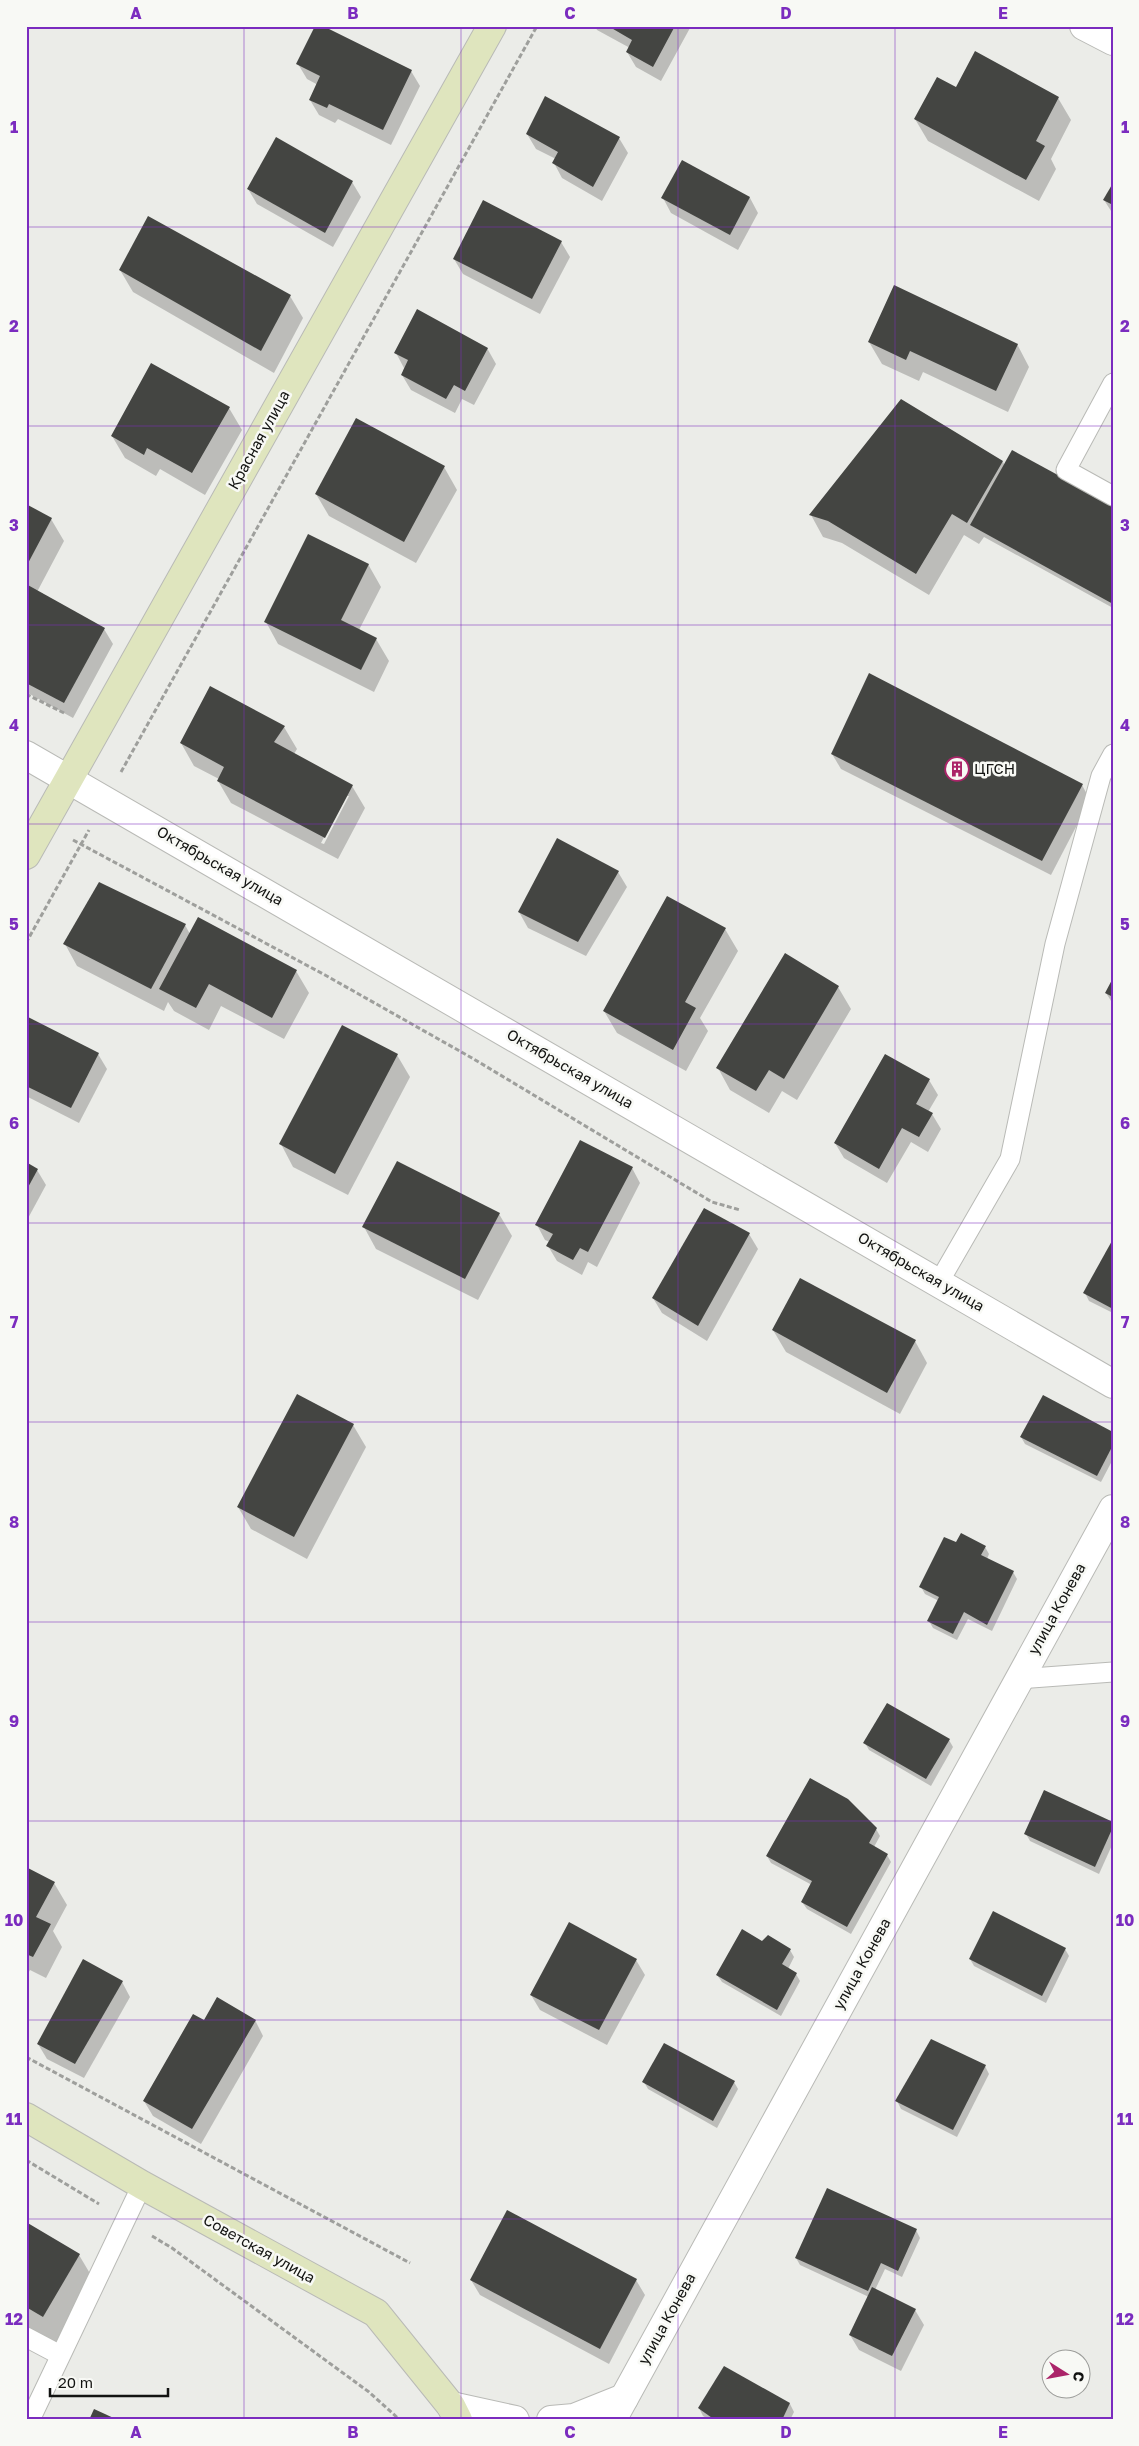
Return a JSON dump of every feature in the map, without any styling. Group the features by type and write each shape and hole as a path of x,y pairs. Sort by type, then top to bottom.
{"main road":[{"name":"Красная улица","path":"26,855 492,26"},
{"name":"Советская улица","path":"26,2118 142,2185 376,2313 454,2413"}],"street":[{"path":"1084,26 1113,41"},
{"name":"Октябрьская улица","path":"26,756 68,778 1113,1384"},
{"name":"улица Конева","path":"618,2409 1113,1509"},
{"path":"551,2420 574,2418 618,2409"},
{"path":"454,2413 515,2420"}],"lane":[{"path":"1113,383 1066,470 1113,496"},
{"path":"940,1282 1010,1159 1055,944 1101,776 1113,754"},
{"path":"1018,1679 1113,1672"},
{"path":"30,2420 124,2219 142,2185"},
{"path":"26,2337 60,2355"}],"path":[{"path":"26,943 537,26"},
{"path":"43,824 326,975 472,1058 712,1202 749,1213"},
{"path":"26,2057 410,2263"},
{"path":"26,2160 172,2248 369,2392 400,2420"}],"building":[{"path":"315,26 323,26 412,70 383,130 329,104 327,108 309,100 320,76 296,64"},
{"path":"608,26 675,26 653,67 626,52 632,40"},
{"path":"975,51 1059,97 1036,141 1045,146 1026,180 914,119 937,77 956,87"},
{"path":"545,96 620,137 593,187 552,163 558,152 526,134"},
{"path":"276,137 353,181 325,233 247,189"},
{"path":"682,160 750,197 730,235 661,198"},
{"path":"1113,183 1113,205 1103,200"},
{"path":"483,200 562,241 532,299 453,259"},
{"path":"148,216 291,295 261,351 119,270"},
{"path":"894,285 1018,344 996,391 910,351 906,360 868,342"},
{"path":"417,309 488,348 465,391 454,385 446,399 401,375 408,360 394,353"},
{"path":"151,363 230,407 192,473 147,448 144,455 111,436"},
{"path":"901,399 1003,461 967,523 952,514 916,574 828,521 809,515"},
{"path":"356,418 445,466 404,542 315,494"},
{"path":"1012,450 1113,505 1113,604 970,525"},
{"path":"26,504 52,518 26,567"},
{"path":"308,534 369,564 341,620 377,638 361,670 264,622"},
{"path":"26,584 105,628 64,703 26,683"},
{"name":"ЦГСН","path":"869,673 1083,784 1042,861 831,754"},
{"path":"210,686 285,726 274,742 353,785 325,838 217,781 224,767 180,743"},
{"path":"557,838 619,871 578,942 518,912"},
{"path":"99,882 186,924 151,989 63,944"},
{"path":"667,896 726,928 685,1002 696,1008 673,1050 603,1011"},
{"path":"198,917 297,970 272,1018 209,984 196,1008 159,989"},
{"path":"785,953 839,986 784,1079 769,1070 756,1091 716,1068"},
{"path":"1113,978 1113,997 1105,993"},
{"path":"26,1016 99,1053 71,1108 26,1086"},
{"path":"342,1025 398,1054 335,1174 279,1144"},
{"path":"885,1054 930,1079 916,1104 933,1113 919,1137 902,1128 879,1169 834,1143"},
{"path":"580,1140 633,1167 588,1252 580,1248 573,1260 546,1246 553,1234 535,1225"},
{"path":"397,1161 500,1213 465,1279 362,1227"},
{"path":"26,1162 38,1169 26,1191"},
{"path":"704,1208 750,1233 698,1326 652,1298"},
{"path":"1113,1239 1113,1309 1083,1293"},
{"path":"800,1278 916,1340 887,1393 772,1330"},
{"path":"297,1394 354,1424 294,1537 237,1507"},
{"path":"1043,1395 1113,1432 1113,1445 1097,1476 1020,1437"},
{"path":"961,1533 986,1546 981,1555 1014,1571 987,1625 964,1612 953,1634 927,1621 939,1597 919,1587 944,1537 956,1542"},
{"path":"887,1703 950,1739 926,1779 863,1743"},
{"path":"810,1778 848,1799 877,1828 869,1843 888,1854 847,1927 801,1902 812,1881 766,1856"},
{"path":"1044,1790 1113,1822 1113,1827 1095,1867 1024,1834"},
{"path":"26,1867 55,1882 36,1917 51,1924 33,1957 26,1954"},
{"path":"993,1911 1066,1948 1042,1996 969,1959"},
{"path":"569,1922 637,1959 599,2030 530,1995"},
{"path":"742,1929 762,1941 768,1935 791,1949 782,1964 797,1973 777,2010 716,1975"},
{"path":"83,1959 123,1981 75,2064 37,2044"},
{"path":"217,1997 256,2020 192,2129 143,2101 193,2014 204,2020"},
{"path":"931,2039 986,2065 953,2130 895,2101"},
{"path":"664,2043 735,2081 713,2121 642,2082"},
{"path":"827,2188 917,2229 898,2271 881,2263 868,2291 795,2258"},
{"path":"507,2210 637,2279 600,2349 470,2280"},
{"path":"26,2222 80,2254 43,2317 26,2307"},
{"path":"872,2287 916,2309 892,2356 849,2335"},
{"path":"724,2366 790,2403 782,2420 715,2420 698,2408"},
{"path":"94,2409 118,2420 89,2420"}],"place":[{"name":"ЦГСН","path":"957,769"}]}
